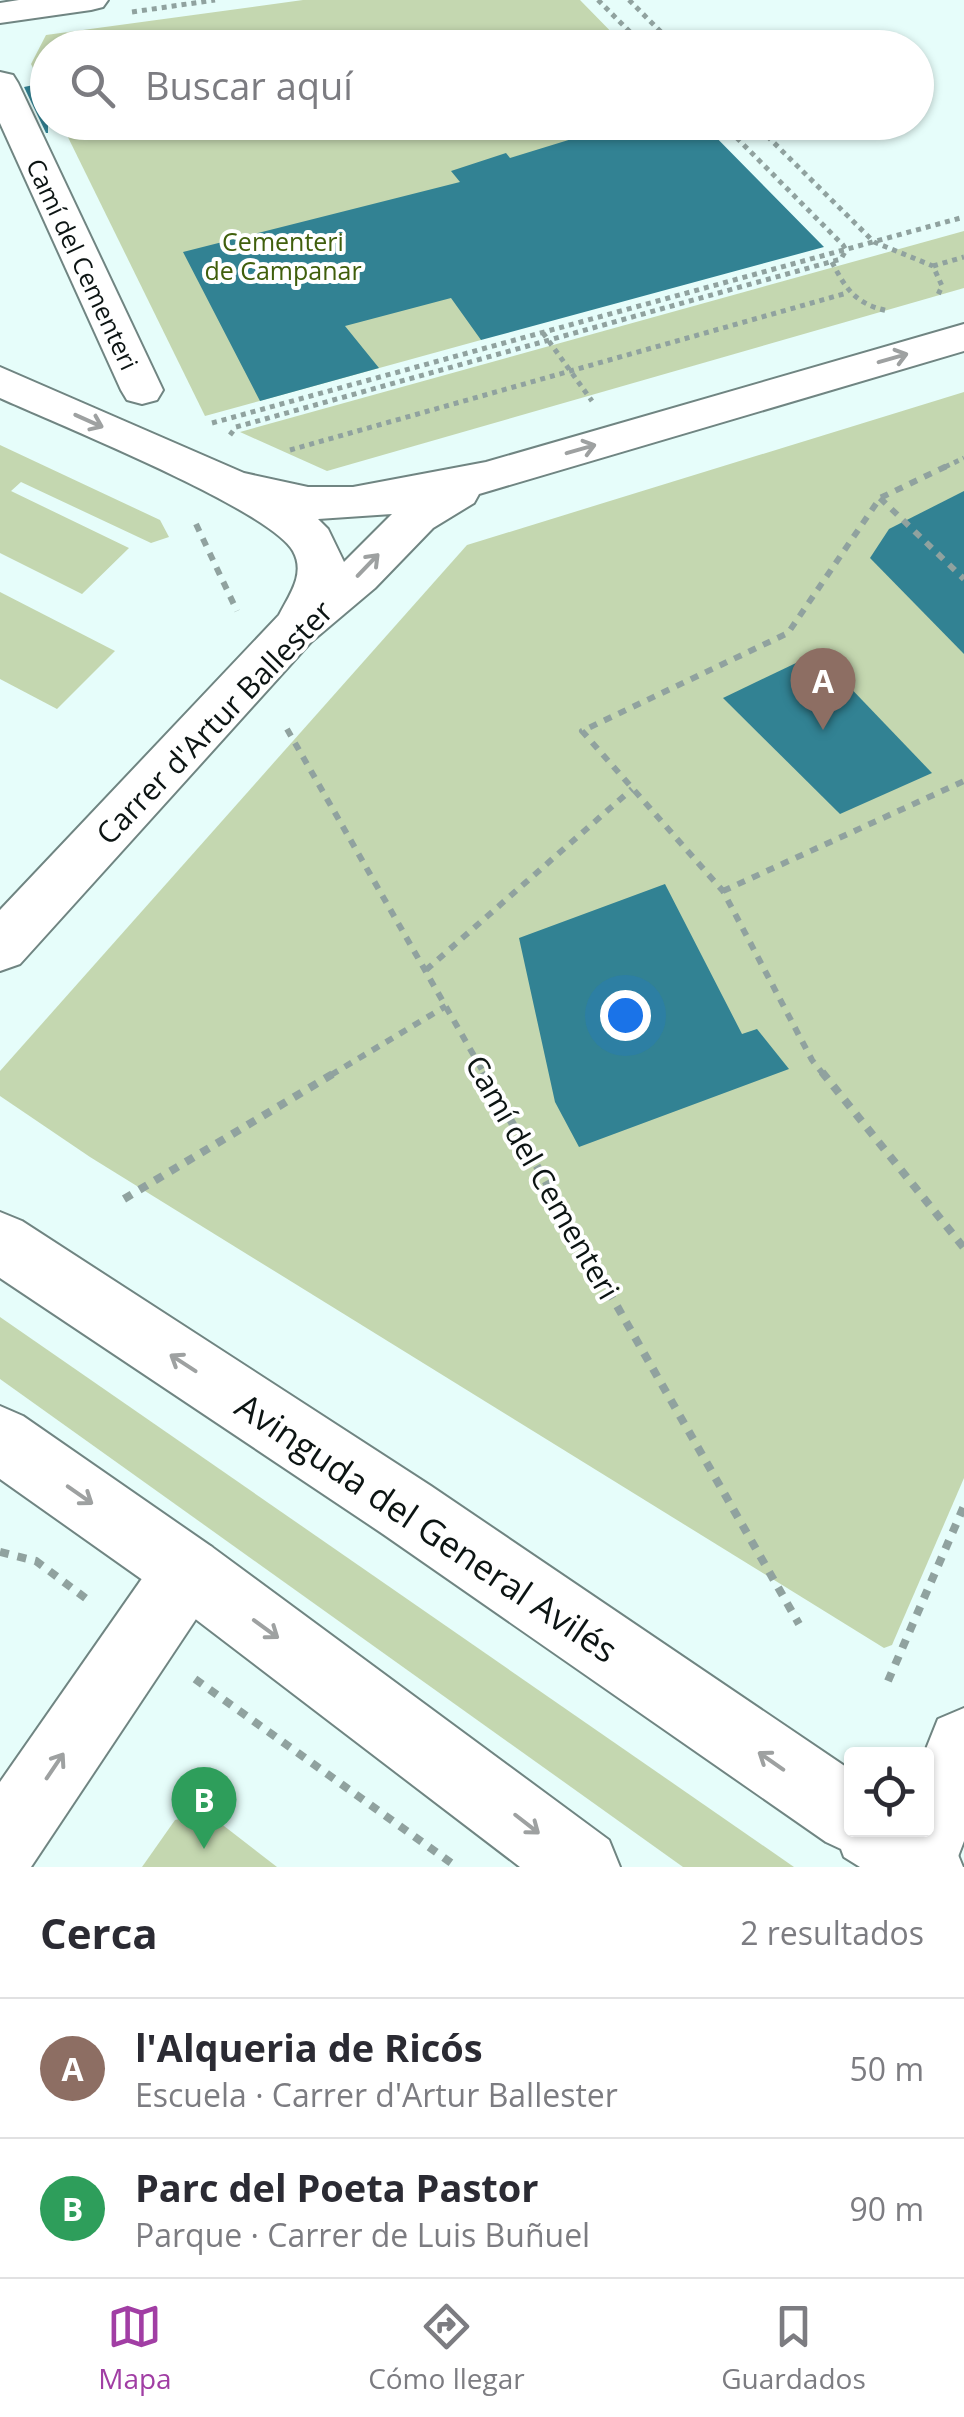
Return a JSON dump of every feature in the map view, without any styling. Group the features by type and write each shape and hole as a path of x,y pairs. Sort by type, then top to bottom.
{"street":[{"path":"0,13 91,0"},
{"name":"Camí del Cementeri","path":"0,83 142,390"},
{"name":"Carrer d'Artur Ballester","path":"230,485 308,503 343,504 487,477 964,337"},
{"path":"0,381 230,485 294,523 312,541 321,563 320,583 294,630"},
{"name":"Carrer d'Artur Ballester","path":"0,946 294,630 358,576 417,518 487,477"},
{"name":"Avinguda del General Avilés","path":"0,1242 407,1510 844,1810"},
{"path":"0,1439 188,1571 582,1867"},
{"path":"0,1847 188,1571"},
{"path":"904,1853 964,1745"}],"path":[{"path":"598,0 628,30"},
{"path":"628,0 659,30"},
{"path":"771,140 874,242 933,266 942,286 931,303"},
{"path":"211,424 964,218"},
{"path":"826,255 840,272 847,293 872,308 906,313"},
{"path":"933,266 964,258"},
{"path":"282,456 290,450 847,293"},
{"path":"543,333 592,402"},
{"path":"964,458 880,498 788,633 582,731 722,891 812,1060 964,1248"},
{"path":"953,464 964,473"},
{"path":"880,498 964,580"},
{"name":"Camí del Cementeri","path":"287,729 799,1624"},
{"path":"722,891 964,782"},
{"path":"426,970 632,789"},
{"path":"124,1199 446,1006"},
{"path":"888,1681 964,1506"},
{"path":"0,1552 15,1550 30,1556 140,1640 457,1867"}],"green space":[{"path":"303,0 580,0 609,30 83,30"},
{"name":"Cementeri de Campanar","path":"69,140 684,140 481,340 205,416"},
{"path":"964,231 964,288 327,471 240,432"},
{"path":"964,392 964,1478 892,1645 884,1648 90,1157 0,1096 0,1071 467,545"},
{"path":"0,445 160,520 169,537 151,543 21,482 11,491 129,548 82,594 0,553"},
{"path":"0,592 115,651 57,709 0,679"},
{"path":"0,1317 794,1867 683,1867 0,1379"},
{"path":"200,1814 215,1819 277,1867 142,1867 175,1820"}],"building":[{"path":"568,140 719,140 824,247 481,340 451,298 345,326 379,368 260,401 183,252 460,182 451,171 506,153 510,158"},
{"path":"964,491 964,654 870,558 889,529"},
{"path":"817,653 932,773 840,814 723,698"},
{"path":"665,884 742,1034 757,1029 789,1069 579,1147 555,1102 519,938"}],"place":[{"name":"l'Alqueria de Ricós","path":"823,730"},
{"name":"Parc del Poeta Pastor","path":"204,1849"}]}
